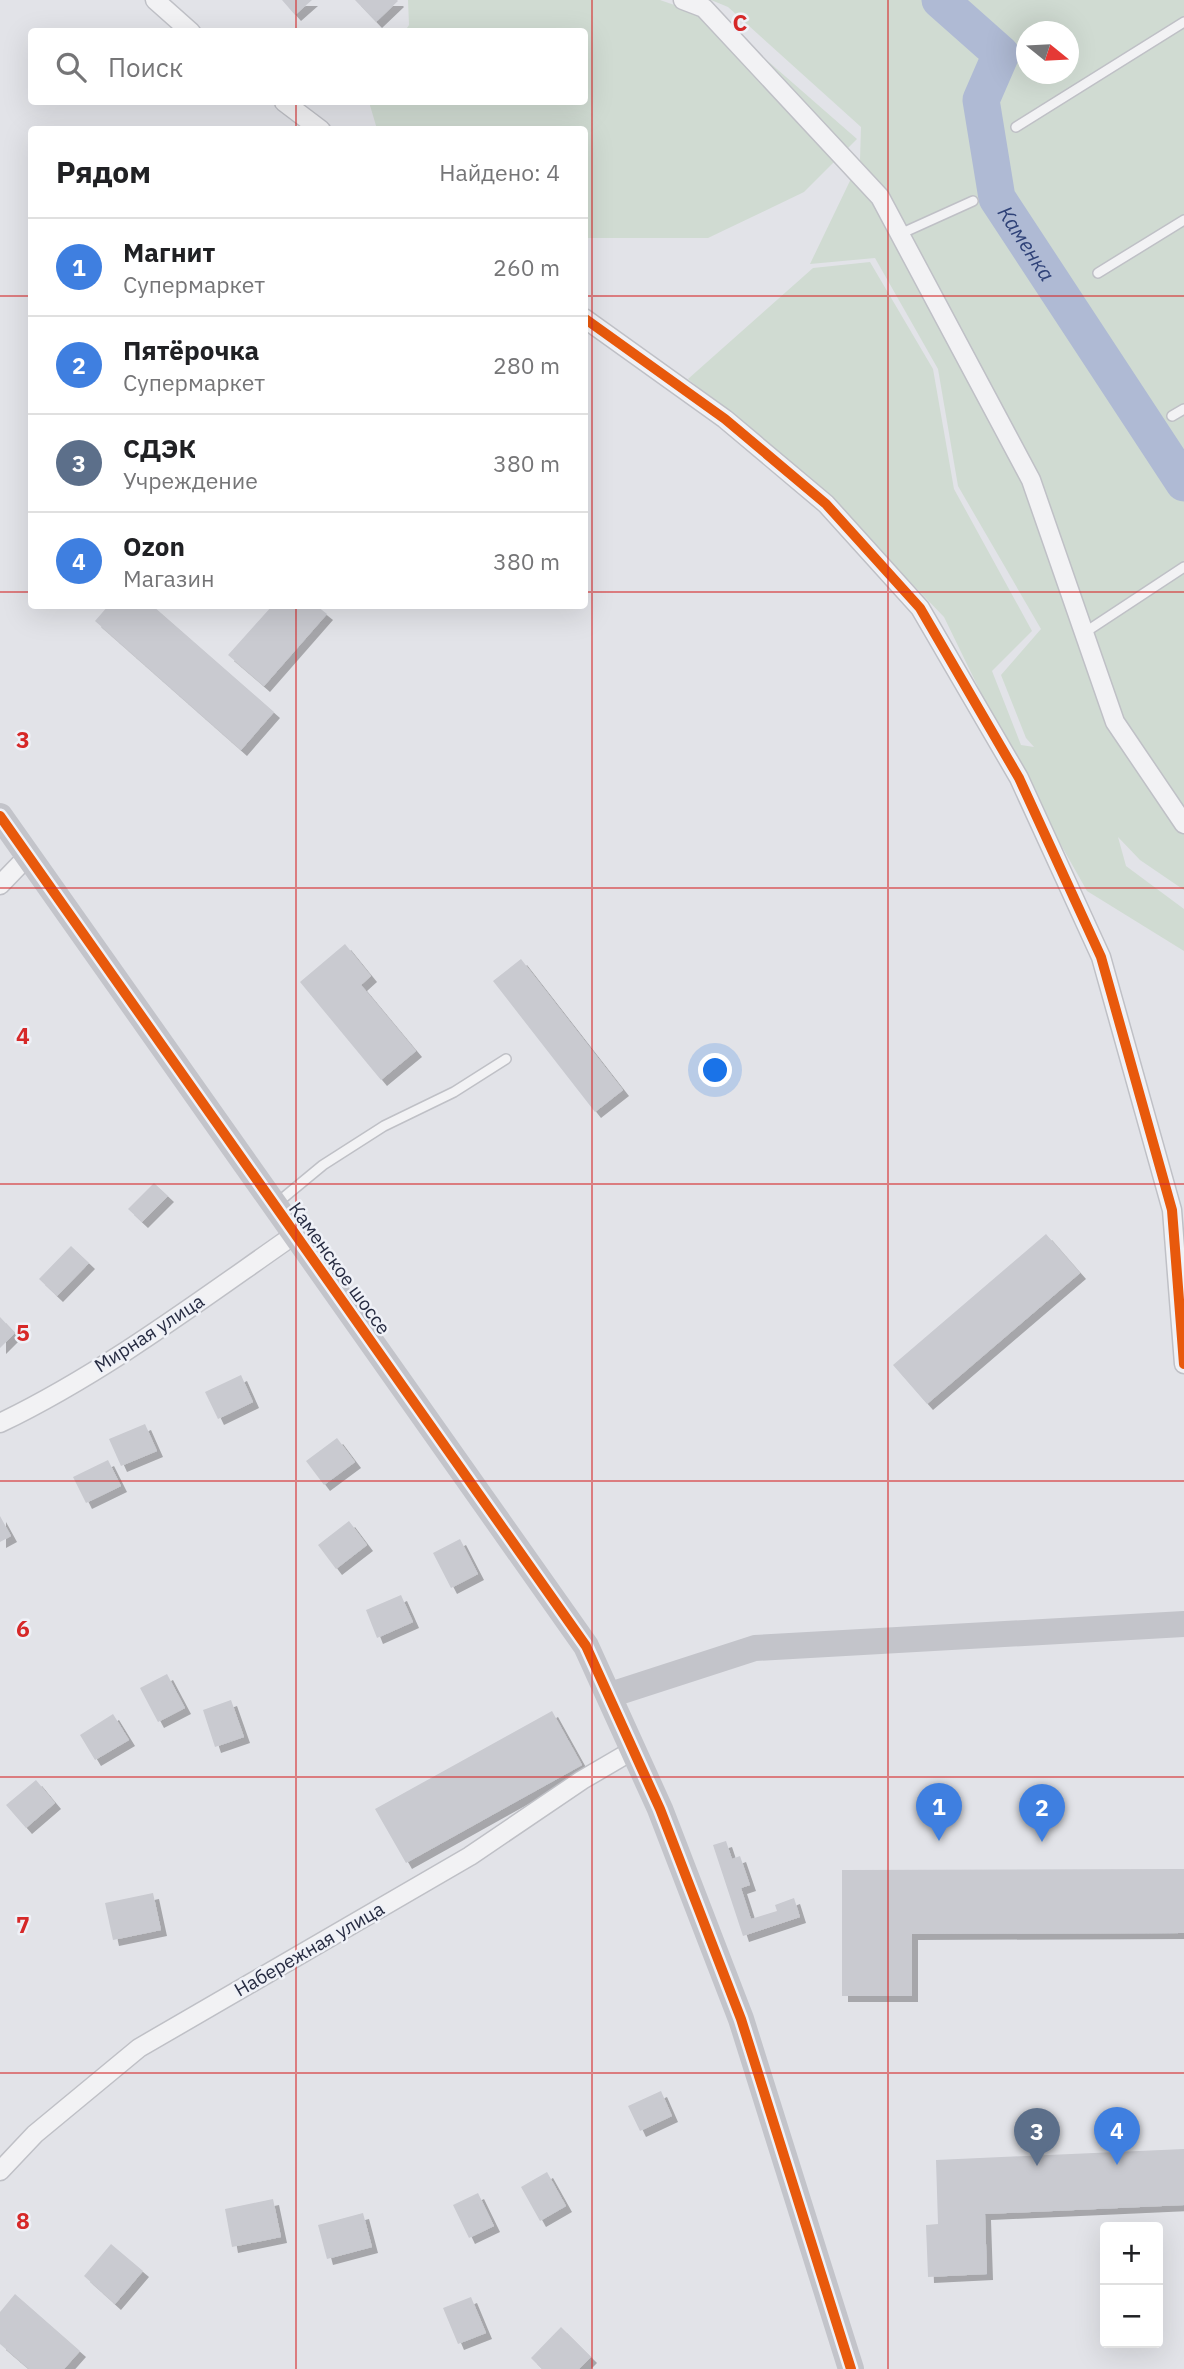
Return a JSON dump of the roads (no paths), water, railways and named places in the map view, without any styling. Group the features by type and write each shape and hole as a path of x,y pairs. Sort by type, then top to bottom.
{"street":[{"path":"155,0 186,28"},
{"path":"683,0 704,8 880,197 1031,480 1115,722 1184,824"},
{"path":"288,105 316,126"},
{"path":"588,321 725,419 826,505 920,608 1019,778 1101,957 1109,984 1172,1210 1184,1364"},
{"name":"Каменское шоссе","path":"0,816 273,1207 434,1427 579,1635 635,1749 741,2019 851,2369"},
{"path":"0,885 27,857"},
{"name":"Мирная улица","path":"0,1423 56,1394 184,1312 294,1235"},
{"path":"610,1695 755,1648 1184,1624"},
{"name":"Набережная улица","path":"0,2171 35,2134 139,2048 470,1856 582,1780 635,1749"}],"lane":[{"path":"1016,127 1184,22"},
{"path":"900,234 973,201"},
{"path":"1098,273 1184,220"},
{"path":"1172,416 1184,409"},
{"path":"1084,633 1184,567"},
{"path":"273,1207 323,1165 384,1126 454,1092 506,1059"}],"waterway":[{"name":"Каменка","path":"940,0 1001,54 981,100 997,198 1184,483"}],"place":[{"name":"Магнит","path":"939,1841"},
{"name":"Пятёрочка","path":"1042,1842"},
{"name":"Ozon","path":"1117,2165"},
{"name":"СДЭК","path":"1037,2166"}]}
